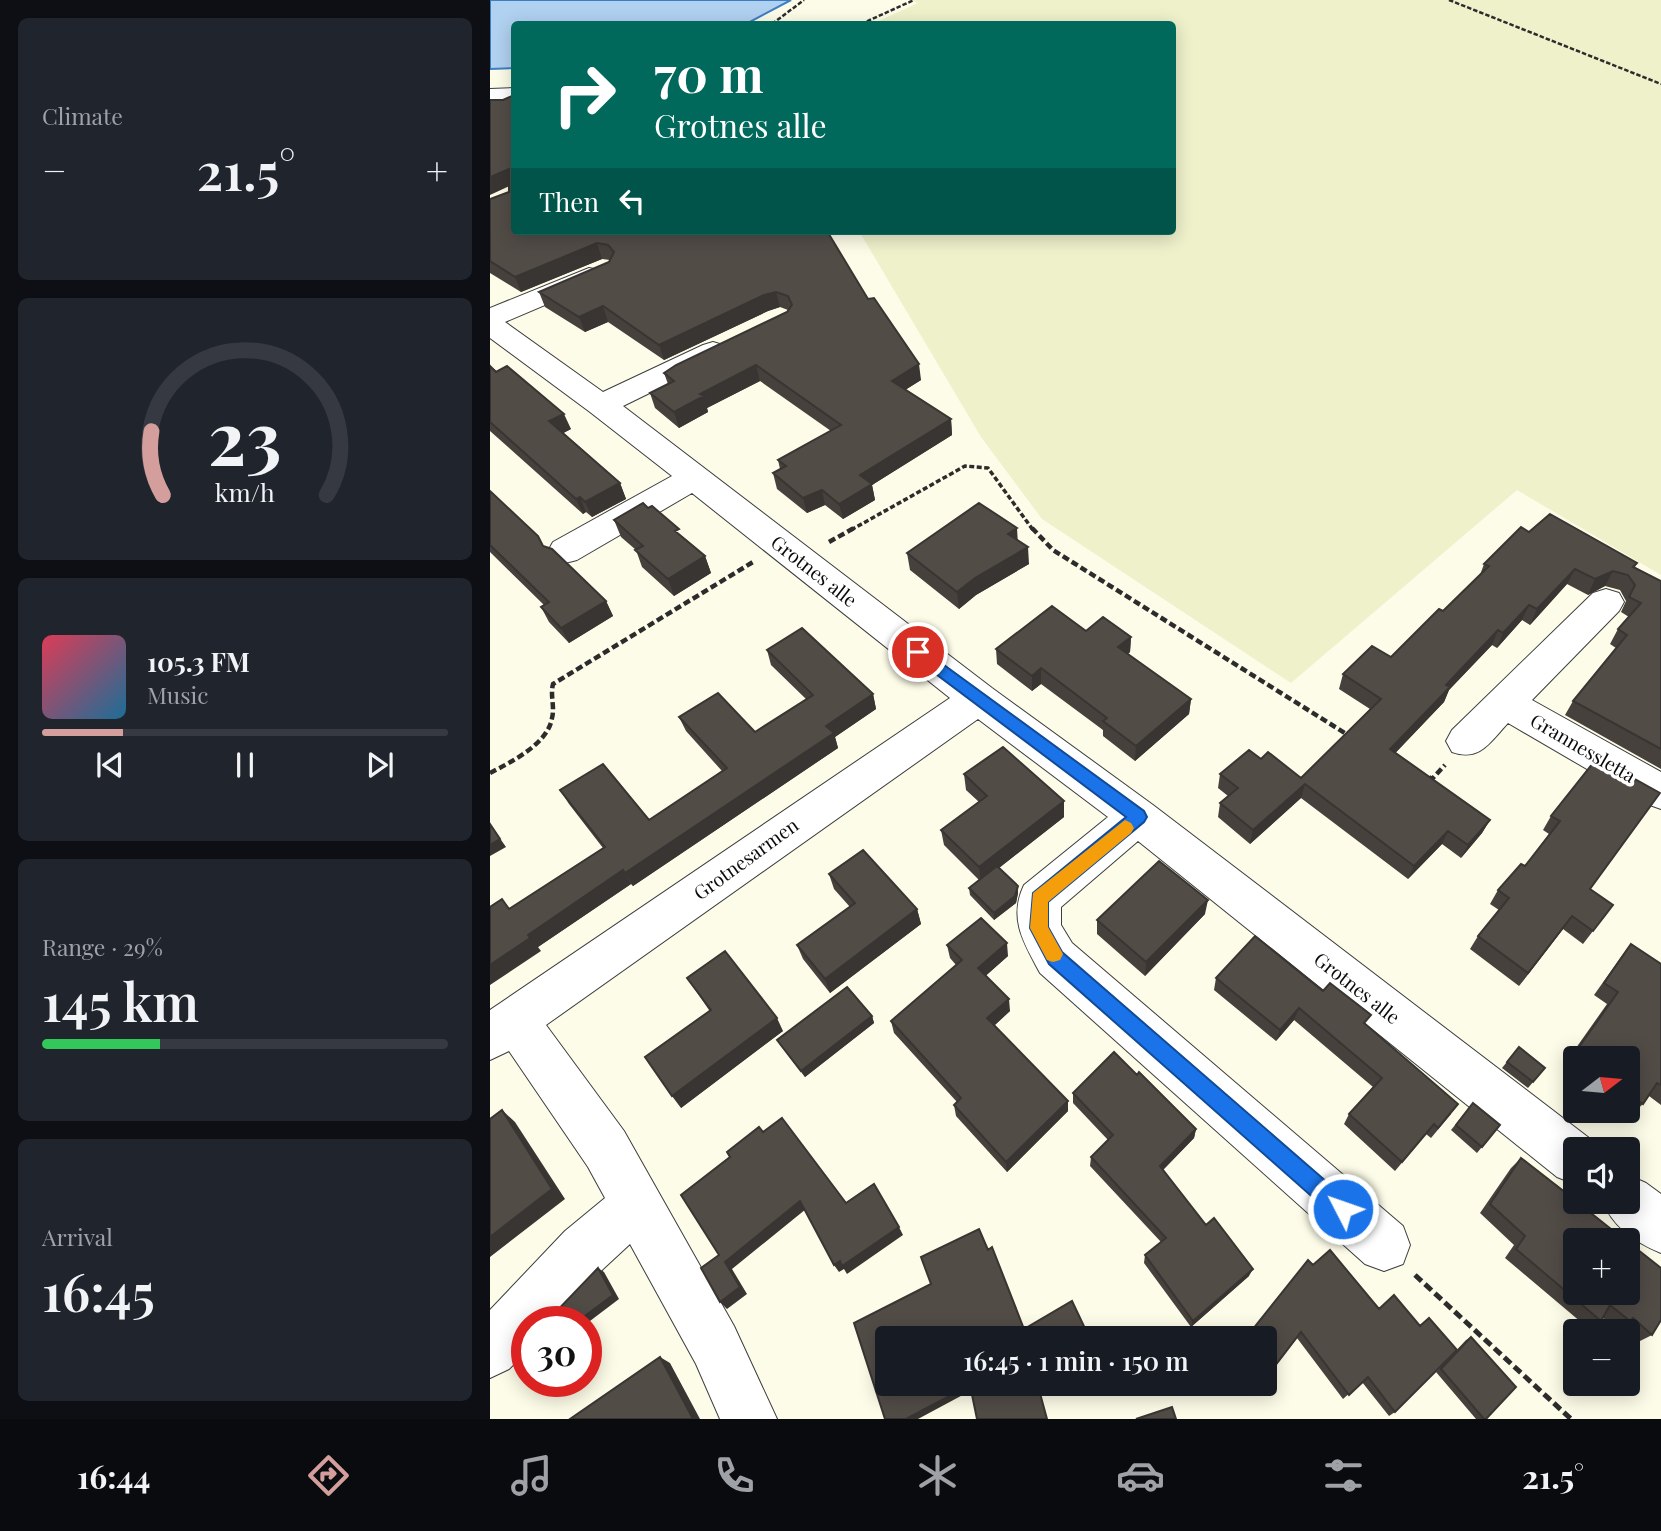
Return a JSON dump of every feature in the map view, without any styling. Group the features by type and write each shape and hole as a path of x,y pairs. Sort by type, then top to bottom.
{"street":[{"path":"490,318 604,269"},
{"name":"Grotnes alle","path":"490,325 601,405 978,699 1138,817 1563,1150"},
{"path":"601,405 732,342"},
{"path":"565,551 694,478"},
{"name":"Grannessletta","path":"1466,741 1606,601"},
{"name":"Grotnesarmen","path":"749,1419 715,1345 606,1149 503,1028 978,699"},
{"name":"Grannessletta","path":"1505,703 1661,792"},
{"path":"1138,817 1040,899 1039,928 1056,958 1384,1245"},
{"path":"490,1350 584,1250 637,1204"},
{"path":"1640,1210 1661,1227"}],"path":[{"path":"776,21 804,0"},
{"path":"868,21 914,0"},
{"path":"1449,0 1661,84"},
{"path":"490,773 545,736 553,715 550,691 553,684 789,552 965,466 988,468 1036,534 1053,550 1357,741"},
{"path":"1420,772 1432,779 1466,741"},
{"path":"1384,1245 1571,1419"}],"green space":[{"path":"911,0 1661,0 1661,575 1517,490 1291,683 1042,519 981,437 861,235 1176,235 1176,21 879,21 918,3"}],"water":[{"path":"490,0 791,0 752,21 511,21 511,68 490,69"}],"building":[{"path":"511,96 511,235 829,235 868,299 874,298 919,364 892,381 951,419 860,475 872,484 839,504 822,490 803,498 773,473 786,466 778,460 841,425 756,365 700,394 704,396 674,412 650,393 674,381 664,373 787,312 792,305 788,296 776,292 764,295 659,345 603,306 579,317 539,292 609,262 614,252 608,245 597,243 515,277 490,261 490,199 509,192 509,169 490,177 490,100 503,100"},
{"path":"490,366 496,372 507,366 564,414 549,421 620,483 585,502 580,497 576,499 490,422"},
{"path":"490,491 538,536 543,546 552,549 606,601 561,628 541,607 549,602 490,545"},
{"path":"643,503 648,508 652,506 679,529 675,531 705,556 668,579 635,550 643,546 614,520"},
{"path":"979,503 1017,528 1008,534 1028,547 975,578 957,592 907,553"},
{"path":"1550,514 1637,563 1633,567 1661,581 1661,749 1573,701 1627,635 1618,629 1641,603 1629,597 1635,585 1628,575 1613,571 1595,579 1575,569 1537,609 1529,605 1503,633 1498,630 1446,685 1450,687 1390,749 1490,820 1468,845 1448,831 1414,866 1305,784 1253,830 1220,803 1238,788 1220,774 1249,750 1261,759 1268,752 1301,778 1381,699 1343,674 1372,646 1391,657 1439,609 1443,611 1489,566 1484,564 1521,527 1529,532"},
{"path":"1052,606 1086,631 1103,617 1131,637 1118,647 1191,699 1136,746 1103,721 1107,718 1041,668 1032,676 996,649"},
{"path":"802,628 873,694 826,726 834,733 625,873 623,870 528,935 530,938 490,965 490,907 502,899 509,909 605,847 560,790 603,764 649,820 727,768 679,717 718,693 755,732 813,695 767,650"},
{"path":"1003,747 1064,801 979,867 941,830 987,796 964,774"},
{"path":"1597,758 1660,793 1590,889 1613,905 1593,931 1572,916 1528,973 1478,936 1509,898 1498,890 1521,864 1525,866 1560,821 1551,816"},
{"path":"490,824 500,839 490,845"},
{"path":"863,850 917,909 825,979 797,945 855,903 829,874"},
{"path":"1159,861 1208,900 1146,962 1097,920"},
{"path":"997,866 1018,886 1015,896 994,913 969,888"},
{"path":"981,918 1007,943 978,968 1009,999 987,1018 1068,1101 1006,1162 954,1105 961,1098 891,1021 962,960 947,945"},
{"path":"1255,936 1323,991 1330,983 1371,1015 1364,1023 1458,1104 1438,1128 1434,1124 1402,1162 1349,1114 1382,1078 1299,1008 1280,1030 1216,978"},
{"path":"1631,944 1661,964 1661,1085 1657,1083 1643,1104 1640,1102 1640,1046 1580,1046 1618,992 1604,983"},
{"path":"725,951 777,1018 672,1096 645,1057 711,1010 687,978"},
{"path":"847,987 872,1016 801,1071 777,1040"},
{"path":"1519,1047 1545,1068 1533,1082 1507,1062"},
{"path":"1114,1052 1137,1075 1139,1072 1196,1129 1160,1166 1206,1225 1214,1218 1253,1269 1193,1321 1145,1255 1166,1238 1091,1157 1113,1135 1073,1093"},
{"path":"1473,1103 1500,1125 1482,1147 1456,1125"},
{"path":"502,1110 552,1189 490,1237 490,1119"},
{"path":"782,1118 846,1203 874,1184 899,1227 842,1266 840,1261 834,1265 800,1201 725,1262 740,1287 720,1302 701,1268 719,1255 681,1195 730,1157 727,1152 759,1127 763,1132"},
{"path":"1521,1158 1563,1191 1563,1214 1592,1214 1610,1228 1563,1228 1563,1289 1516,1249 1525,1236 1490,1204"},
{"path":"979,1229 988,1250 992,1247 1023,1326 875,1326 875,1388 854,1323 931,1284 921,1257"},
{"path":"1330,1250 1379,1309 1394,1295 1420,1326 1429,1318 1457,1350 1395,1412 1368,1377 1349,1395 1301,1332 1277,1363 1277,1326 1255,1326 1308,1260 1313,1265"},
{"path":"1640,1251 1661,1268 1661,1320 1652,1335 1640,1324 1640,1319 1628,1319 1610,1305 1640,1305"},
{"path":"598,1268 613,1295 598,1306 562,1306"},
{"path":"1072,1301 1084,1326 1029,1326"},
{"path":"1582,1305 1610,1305 1602,1319"},
{"path":"1471,1337 1516,1387 1486,1419 1441,1369"},
{"path":"660,1357 693,1419 570,1419"},
{"path":"878,1396 949,1396 906,1419 885,1419"},
{"path":"972,1396 1041,1396 1047,1419 977,1419"},
{"path":"1172,1407 1176,1419 1136,1419"}],"slow traffic":[{"path":"1053,954 1039,928 1040,899 1125,828"}],"route":[{"path":"918,652 1138,817 1040,899 1039,928 1056,958 1343,1209"}]}
